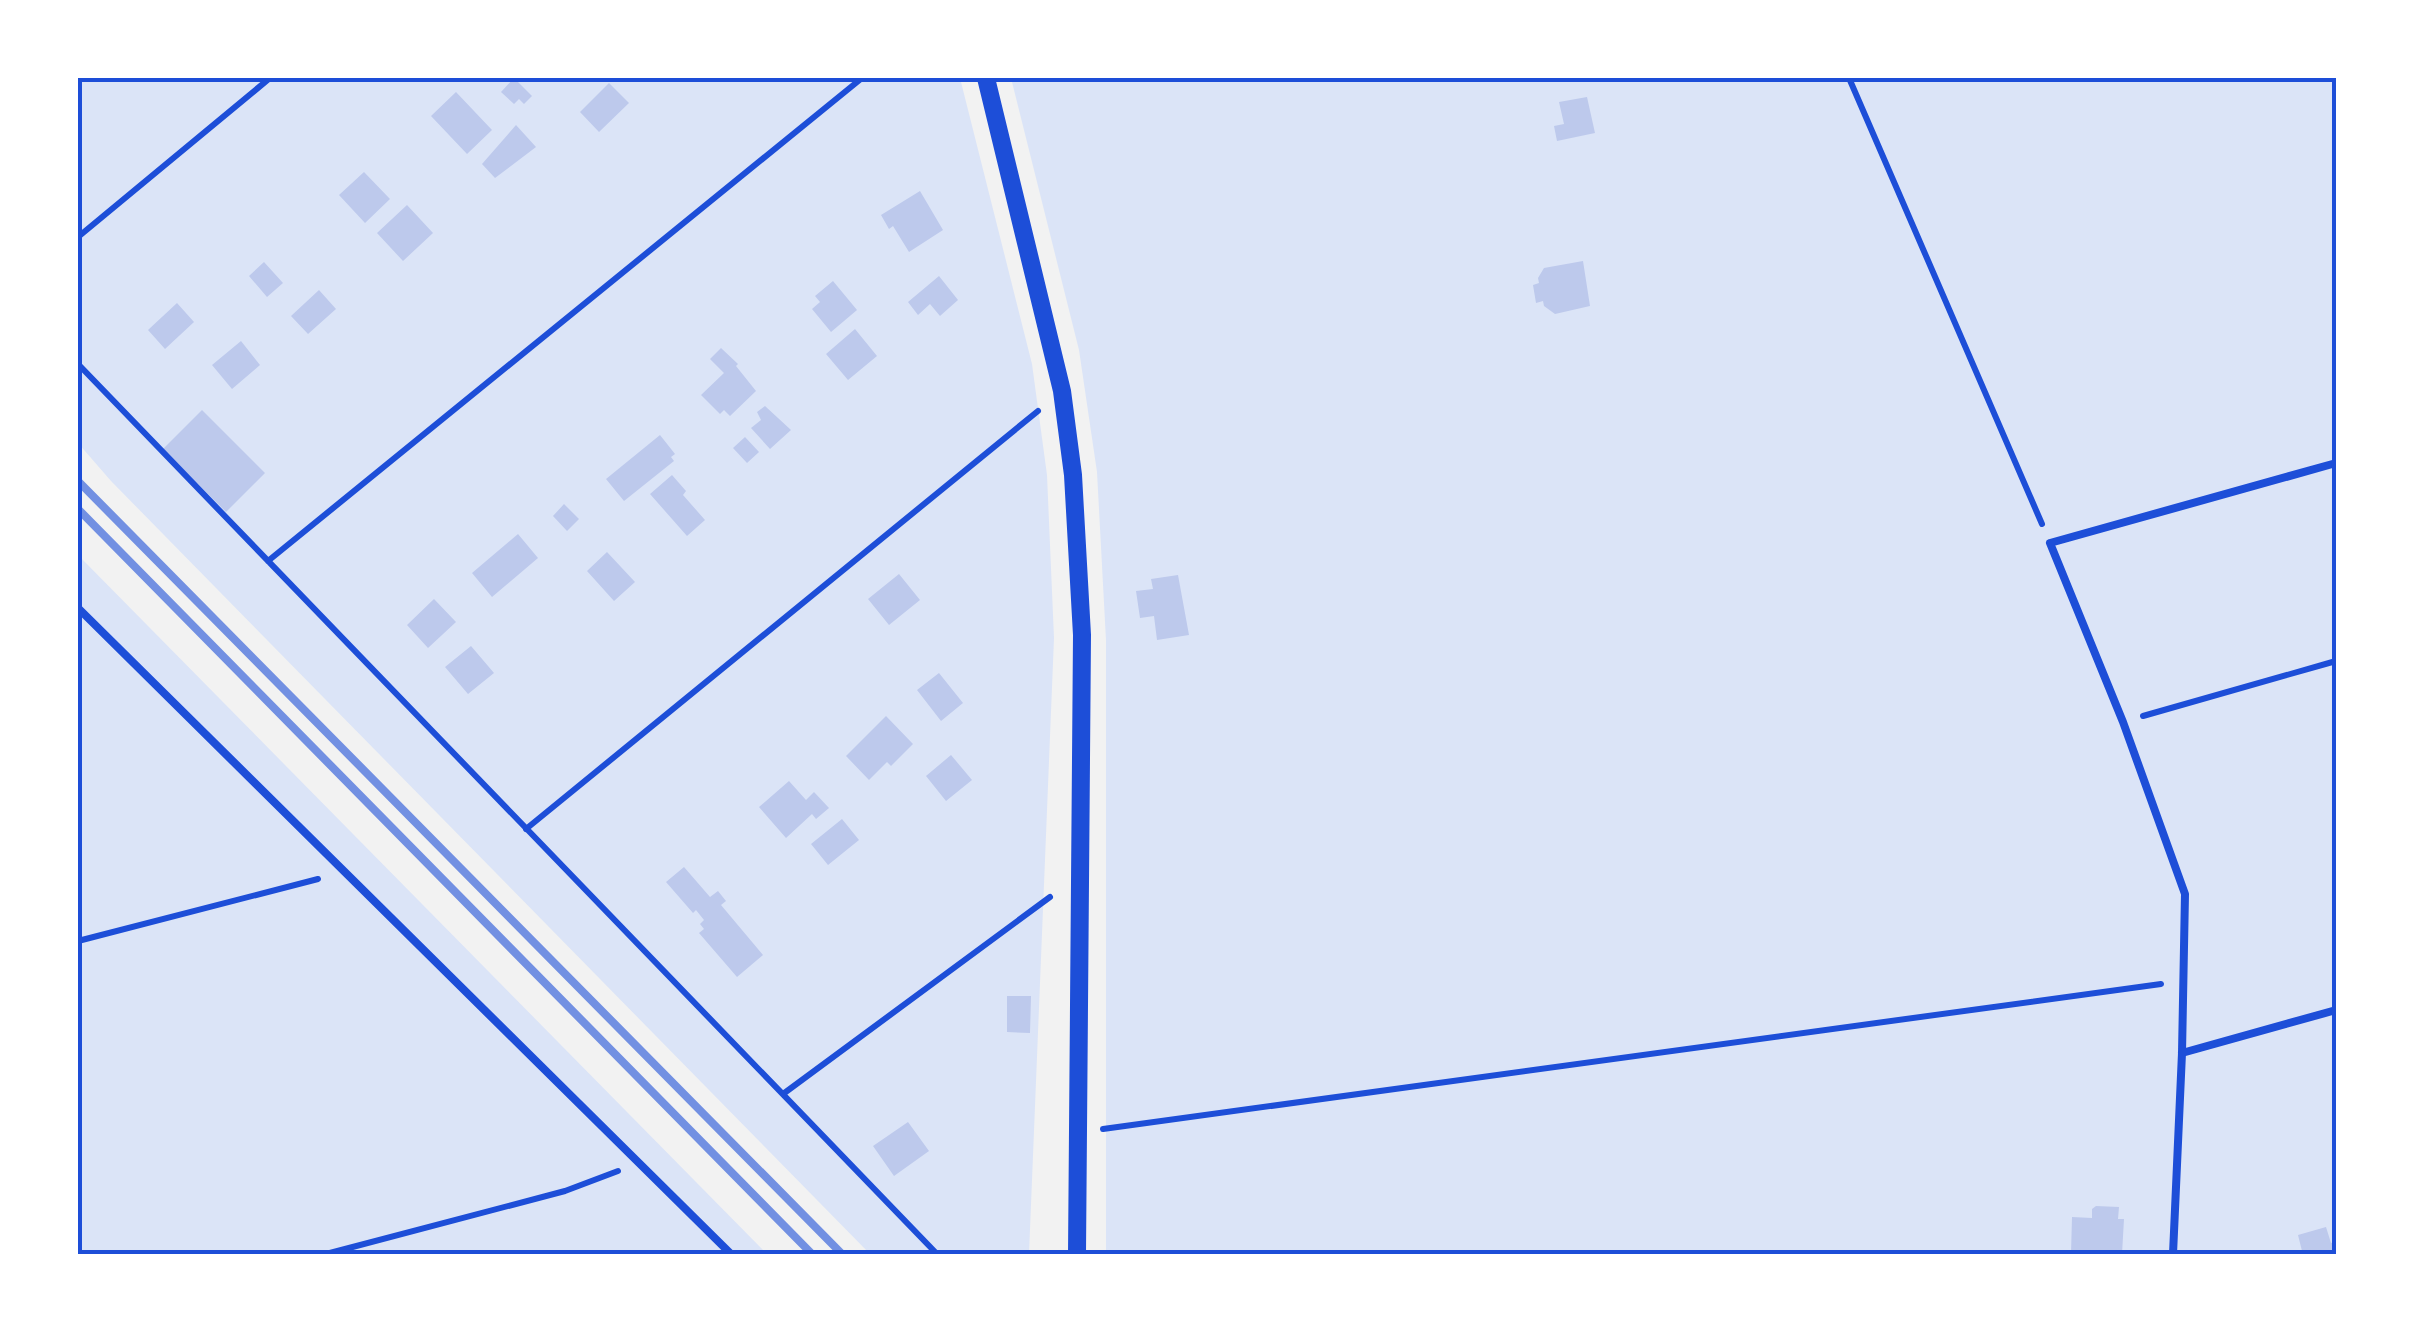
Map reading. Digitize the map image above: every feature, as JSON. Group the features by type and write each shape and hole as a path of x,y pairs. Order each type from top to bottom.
{"street":[{"path":"986,78 1062,391 1073,475 1082,635 1077,1254"}],"lane":[{"path":"2173,1254 2185,894 2123,722 2050,544 2336,463"},
{"path":"78,608 730,1254"},
{"path":"2182,1053 2336,1010"}],"path":[{"path":"78,236 270,78"},
{"path":"268,561 862,78"},
{"path":"1849,78 2050,544"},
{"path":"78,364 938,1254"},
{"path":"526,829 1062,391"},
{"path":"2123,722 2336,661"},
{"path":"783,1094 1082,871"},
{"path":"78,942 344,872"},
{"path":"1078,1132 2182,981"},
{"path":"326,1254 565,1191 639,1164"}],"shaded area":[{"path":"78,78 960,78 1032,364 1047,475 1054,638 1029,1254 870,1254 78,443"},
{"path":"1011,78 2336,78 2336,1254 1106,1254 1106,640 1097,472 1079,350"},
{"path":"78,555 767,1254 78,1254"}],"building":[{"path":"514,78 532,96 524,104 519,99 514,104 501,92"},
{"path":"609,83 629,103 599,132 580,112"},
{"path":"456,92 492,130 467,154 431,116"},
{"path":"1587,97 1595,133 1557,141 1554,126 1564,124 1559,102"},
{"path":"516,125 536,147 495,178 482,164"},
{"path":"364,172 390,199 365,223 339,195"},
{"path":"920,191 943,230 909,252 881,215"},
{"path":"407,205 433,233 403,261 377,233"},
{"path":"1583,261 1590,306 1555,314 1543,301 1536,303 1533,285 1539,283 1544,268"},
{"path":"264,262 283,283 267,297 249,276"},
{"path":"939,276 958,300 940,316 930,304 918,315 908,302"},
{"path":"833,281 857,310 831,332 812,309 820,302 815,296"},
{"path":"319,290 336,309 308,334 291,316"},
{"path":"177,303 194,322 165,349 148,330"},
{"path":"855,329 877,356 848,380 826,354"},
{"path":"241,341 260,365 232,389 212,365"},
{"path":"721,348 738,364 756,391 730,416 724,410 720,414 701,395 724,373 710,359"},
{"path":"765,406 791,430 770,449 751,428 761,420 757,412"},
{"path":"202,410 265,473 226,512 163,449"},
{"path":"660,435 675,454 671,457 674,461 624,501 606,479"},
{"path":"745,437 759,452 747,463 733,448"},
{"path":"672,475 705,520 687,536 650,494"},
{"path":"564,504 579,519 567,531 553,516"},
{"path":"518,534 538,558 492,597 472,573"},
{"path":"607,552 635,582 614,601 587,571"},
{"path":"899,574 920,600 889,625 868,599"},
{"path":"1178,575 1189,635 1157,640 1154,616 1140,618 1136,591 1153,589 1151,579"},
{"path":"434,599 456,622 428,648 407,625"},
{"path":"471,646 494,673 468,694 445,667"},
{"path":"939,673 963,703 941,721 917,690"},
{"path":"886,716 913,744 891,766 887,762 869,780 846,756"},
{"path":"951,755 972,780 946,801 926,776"},
{"path":"789,781 806,800 814,792 829,808 816,819 812,814 786,838 759,807"},
{"path":"842,819 859,840 828,865 811,844"},
{"path":"684,867 710,897 718,891 726,901 721,905 763,955 737,977 699,933 704,929 700,924 704,920 666,882"},
{"path":"1007,996 1031,996 1030,1033 1007,1032"},
{"path":"908,1122 929,1151 894,1176 873,1146"},
{"path":"2096,1206 2119,1207 2118,1219 2124,1219 2122,1254 2071,1254 2072,1217 2092,1218"},
{"path":"2326,1227 2331,1243 2336,1241 2336,1254 2293,1254 2302,1251 2298,1235"}],"railway":[{"path":"78,481 842,1254"},
{"path":"78,509 812,1254"}]}
